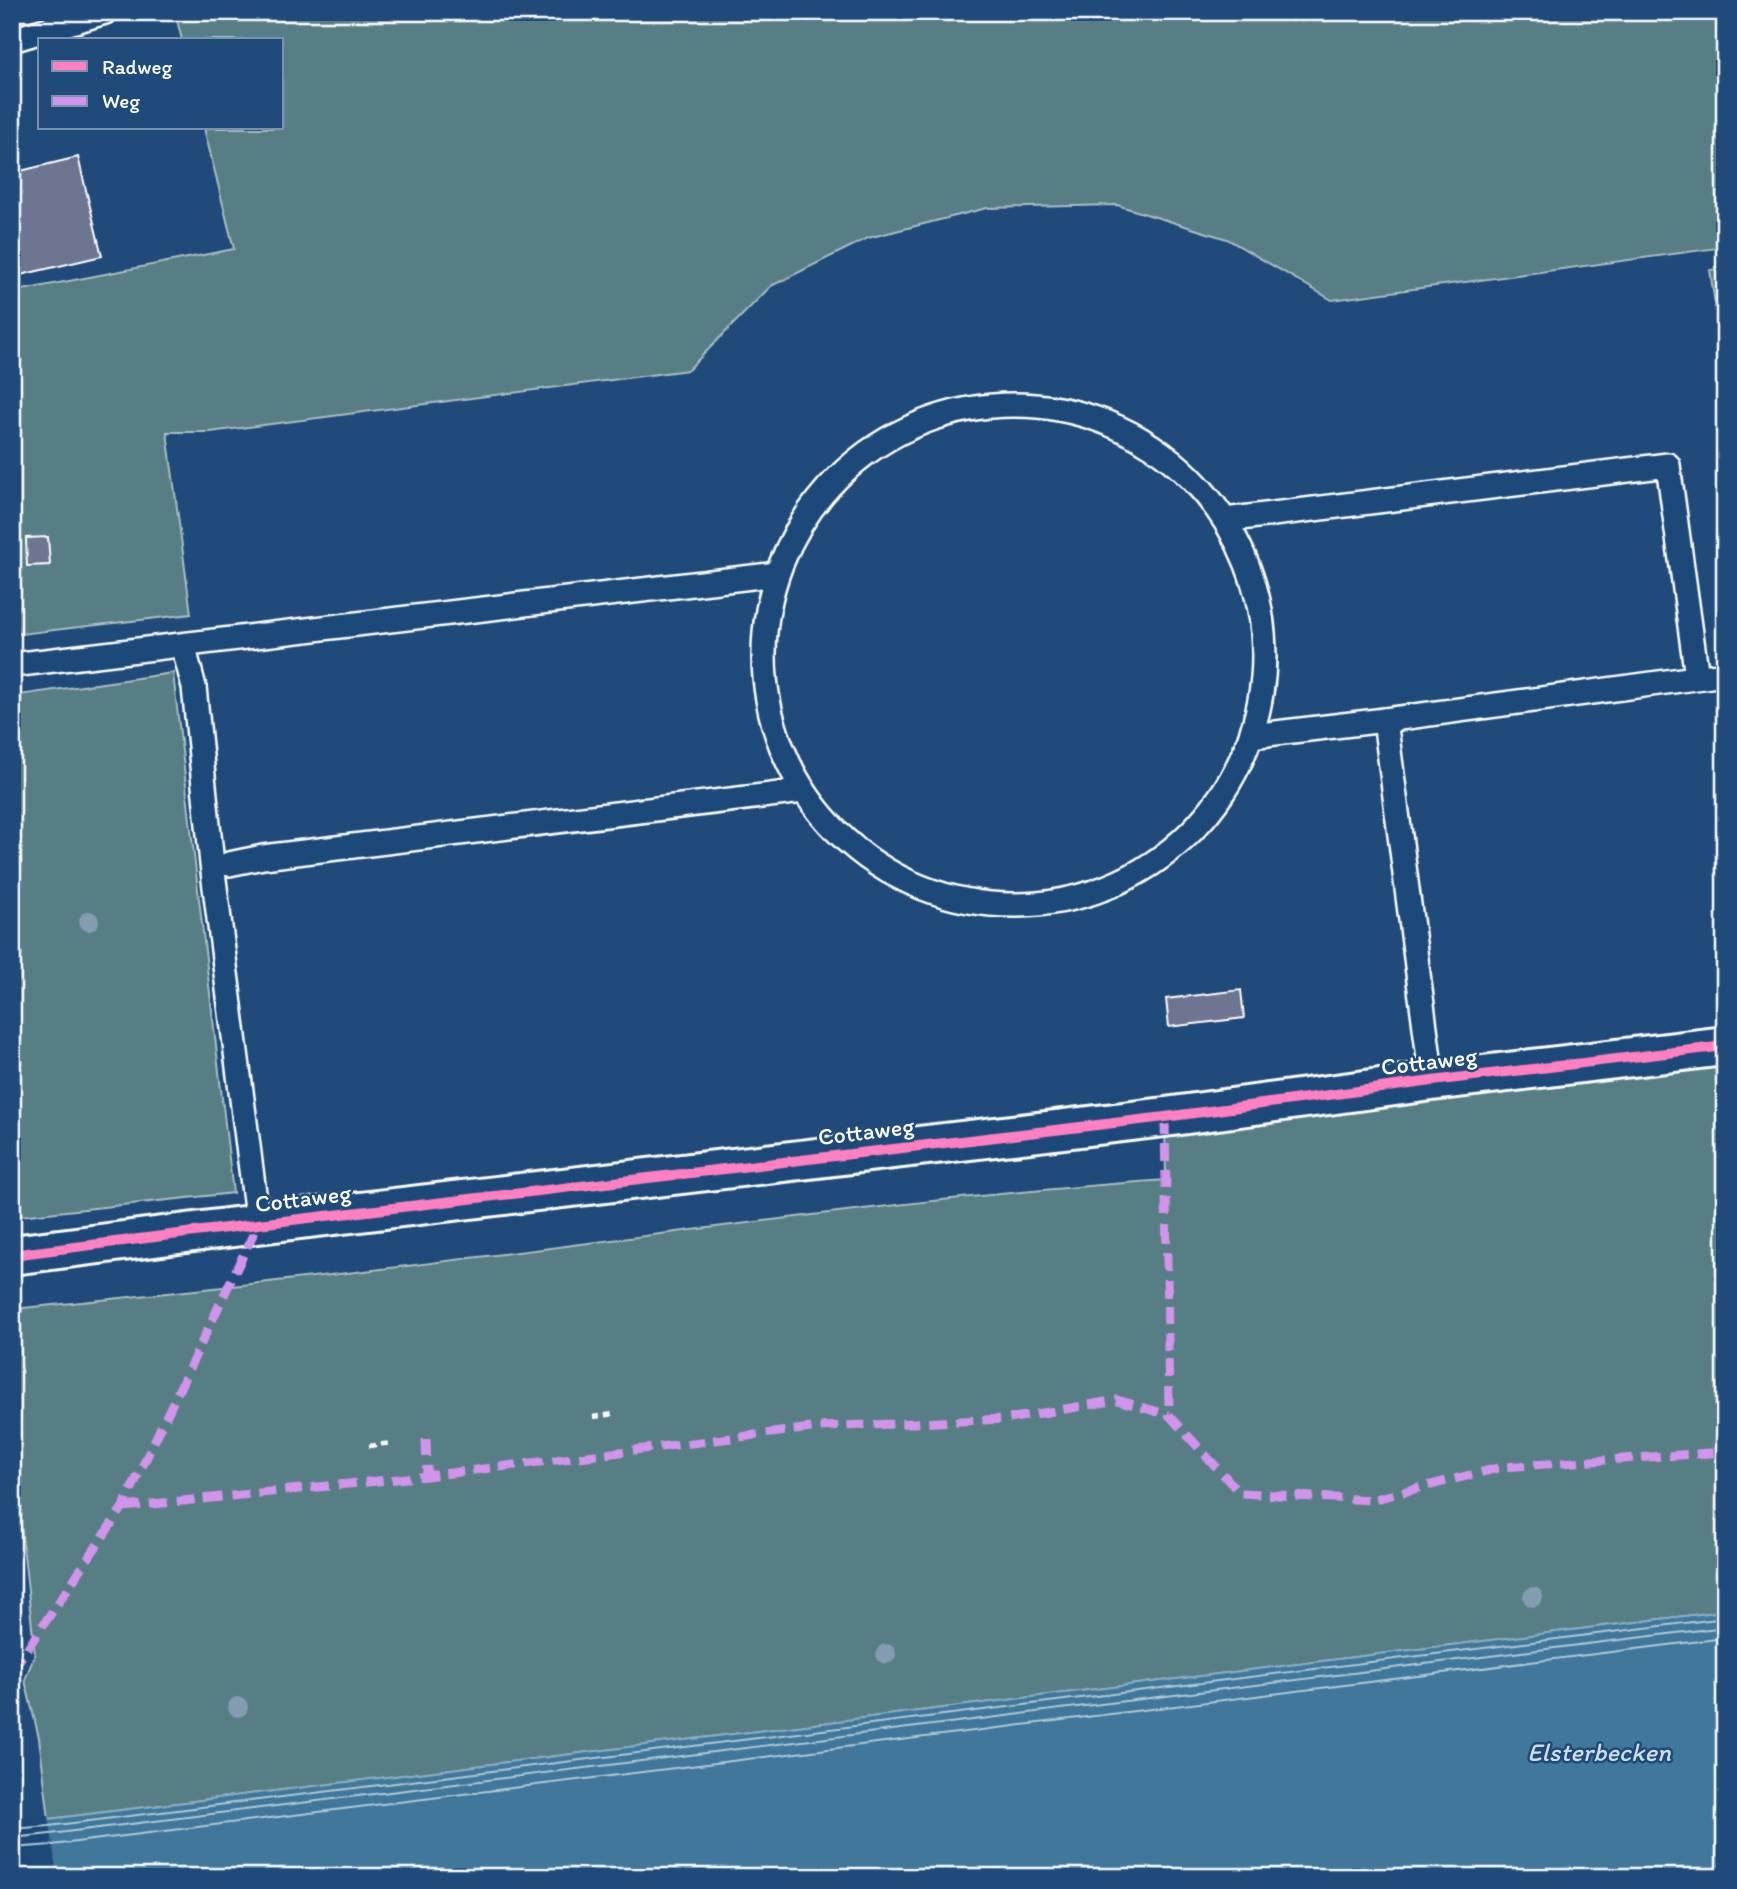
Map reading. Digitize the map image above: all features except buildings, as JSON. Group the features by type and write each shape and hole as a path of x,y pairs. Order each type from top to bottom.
{"street":[{"name":"Cottaweg","path":"12,1255 1166,1117 1432,1081 1725,1046"}],"lane":[{"path":"12,40 105,12"},
{"path":"982,406 1049,406 1079,412 1135,435 1182,469 1208,496 1240,547 1255,587 1262,622 1264,666 1251,736 1227,786 1189,834 1139,872 1110,887 1081,897 1019,906 986,904 920,888 886,871 862,855 836,832 803,791 787,763 771,719 765,688 763,650 767,614 777,574 792,538 815,502 836,478 888,437 957,410 982,406"},
{"path":"1225,520 1668,465 1697,677"},
{"path":"12,665 777,574"},
{"path":"183,645 194,687 212,864 258,1224"},
{"path":"1251,736 1725,674"},
{"path":"1385,720 1432,1081"},
{"path":"229,864 263,857 803,791"}],"path":[{"path":"593,1417 614,1414"},
{"path":"369,1446 391,1443"}],"green space":[{"path":"196,12 1725,12 1725,247 1332,300 1227,239 1117,205 987,208 868,238 771,286 688,370 210,432 167,432 191,614 12,635 12,292 234,249 204,130 284,130 284,38 182,38 177,20"},
{"path":"1725,268 1725,372 1710,270"},
{"path":"173,673 233,1193 20,1216 12,1210 12,696"},
{"path":"1725,1049 1725,1611 49,1819 39,1738 25,1680 35,1654 12,1445 12,1328 23,1308 380,1269 890,1206 1166,1180 1165,1117"}],"water":[{"name":"Elsterbecken","path":"1725,1611 1725,1877 12,1877 49,1819"}],"pier":[{"path":"49,1815 57,1877 12,1877 12,1819"}],"marked path":[{"path":"1165,1117 1169,1415 1240,1493 1371,1500 1502,1467 1725,1452"},
{"path":"12,1671 123,1507 258,1224"},
{"path":"123,1507 427,1476 820,1427 1008,1419 1117,1400 1169,1415"},
{"path":"426,1439 427,1476"}],"cycle path":[{"path":"12,1255 1165,1117 1432,1081 1725,1046"}]}
